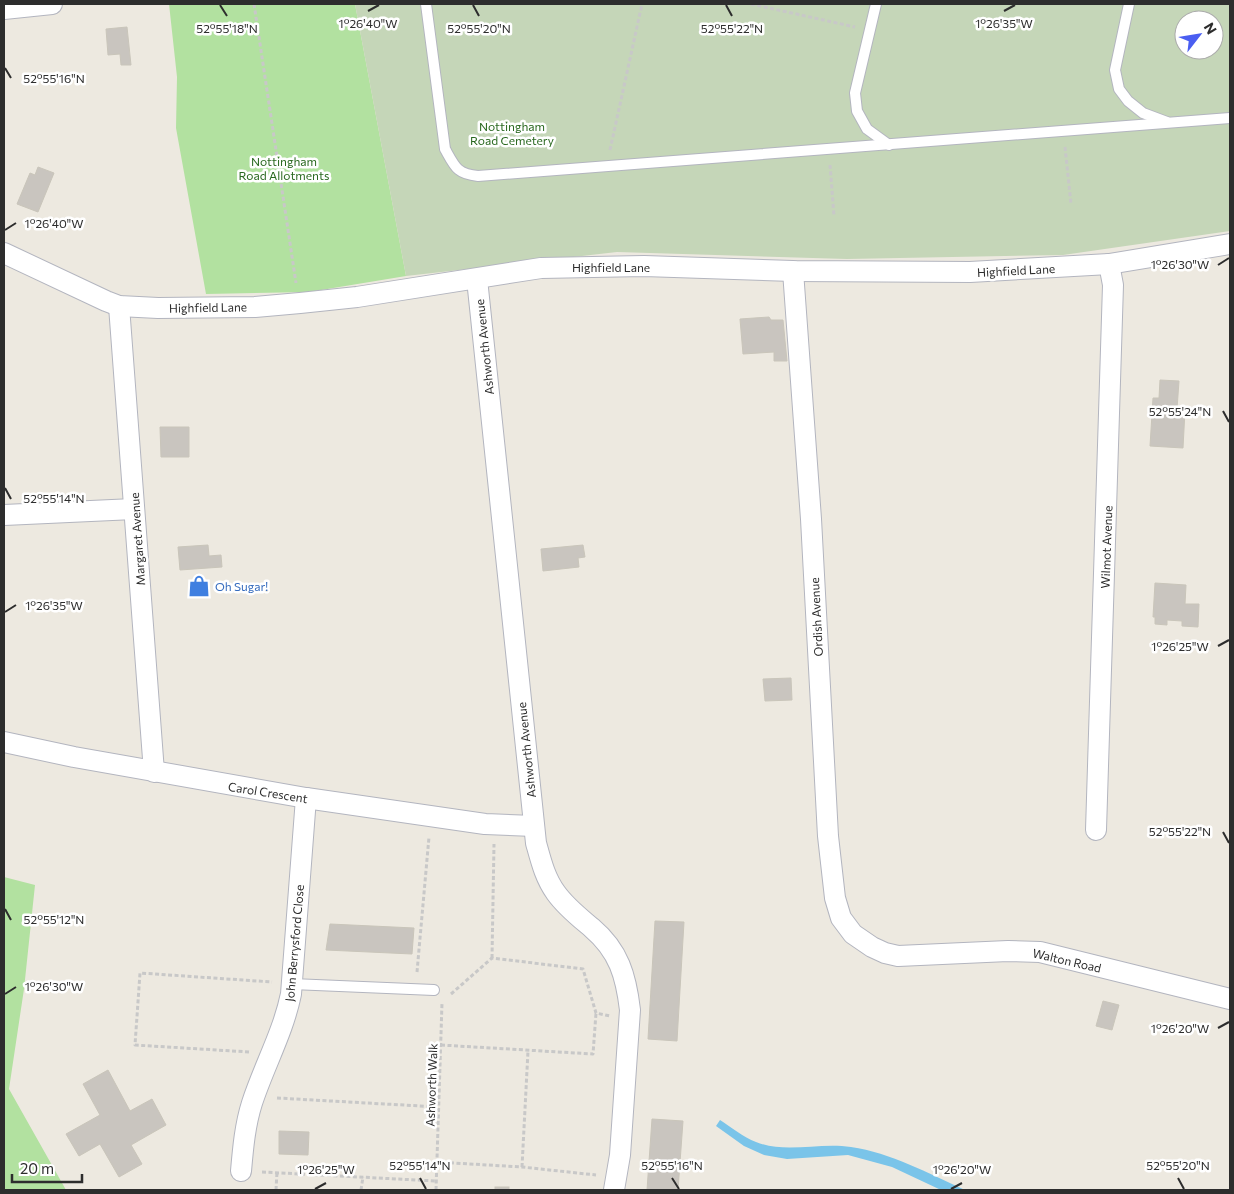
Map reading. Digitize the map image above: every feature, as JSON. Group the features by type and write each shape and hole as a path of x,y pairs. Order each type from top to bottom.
{"street":[{"path":"4,9 52,4"},
{"name":"Highfield Lane","path":"4,253 78,289 119,306 158,308 300,303 357,297 541,268 644,266 794,271 970,272 1109,264 1230,244"},
{"name":"Wilmot Avenue","path":"1096,830 1113,285 1109,264"},
{"name":"Ordish Avenue","path":"794,271 811,519 828,827 835,898 840,918 846,926 862,941 872,946"},
{"name":"Ashworth Avenue","path":"476,279 536,843 545,873 556,893 576,915 601,937 621,966 626,978 629,1020 615,1184"},
{"name":"Margaret Avenue","path":"119,306 154,772"},
{"path":"4,515 134,508"},
{"name":"Carol Crescent","path":"4,742 154,772 306,798 494,824 534,826"},
{"name":"John Berrysford Close","path":"241,1171 247,1120 254,1097 286,1017 292,984 306,798"},
{"name":"Walton Road","path":"872,946 885,953 898,956 1008,951 1040,952 1230,999"}],"lane":[{"path":"426,4 445,150 455,167 466,175 478,176 606,167 1173,124 1230,118"},
{"path":"876,4 855,94 857,111 867,129 889,145"},
{"path":"1129,4 1115,70 1119,89 1128,101 1143,112 1173,124"},
{"path":"292,984 434,990"}],"path":[{"path":"254,4 292,264 300,303"},
{"path":"606,167 642,4"},
{"path":"751,4 870,31"},
{"path":"1064,132 1071,204"},
{"path":"829,150 834,216"},
{"path":"415,990 431,816"},
{"path":"450,995 492,958 494,824"},
{"path":"441,1046 593,1054 596,1013 583,969 492,958"},
{"path":"272,1054 135,1045 140,973 292,984"},
{"name":"Ashworth Walk","path":"434,990 443,990 436,1190"},
{"path":"596,1013 629,1020"},
{"path":"522,1166 528,1050"},
{"path":"254,1097 439,1107"},
{"path":"437,1162 522,1166 615,1184"},
{"path":"241,1171 436,1181"},
{"path":"276,1190 278,1172"},
{"path":"361,1190 362,1177"}],"green space":[{"name":"Nottingham Road Allotments","path":"169,4 355,4 406,276 309,292 206,294 176,128 177,77"},
{"name":"Nottingham Road Cemetery","path":"355,4 1230,4 1230,231 1063,255 847,259 617,252 406,276"},
{"path":"4,877 35,885 24,989 9,1089 66,1190 4,1190"}],"water":[{"path":"720,1120 746,1137 767,1145 791,1148 839,1146 880,1154 909,1164 965,1190 941,1190 892,1167 848,1155 787,1159 764,1155 744,1146 716,1126"}],"building":[{"path":"127,27 131,65 121,65 120,54 108,55 106,29"},
{"path":"38,167 54,173 38,212 17,204 30,173 35,175"},
{"path":"769,317 771,320 783,320 787,361 774,361 774,352 743,354 740,319"},
{"path":"1160,380 1179,381 1177,409 1185,410 1183,448 1150,446 1153,398 1159,398"},
{"path":"160,427 189,427 189,457 161,457"},
{"path":"208,545 209,556 221,555 222,567 180,570 178,547"},
{"path":"583,545 585,557 578,558 579,567 543,571 541,549"},
{"path":"1155,583 1186,585 1185,604 1199,604 1198,627 1182,626 1182,621 1167,620 1167,625 1155,624 1155,617 1153,617"},
{"path":"791,678 792,700 765,701 763,679"},
{"path":"655,921 684,922 677,1041 648,1039"},
{"path":"330,924 414,928 412,954 326,950"},
{"path":"1103,1001 1119,1005 1112,1030 1096,1026"},
{"path":"108,1070 130,1111 152,1099 166,1125 131,1145 142,1164 119,1177 100,1144 79,1156 66,1134 100,1115 83,1084"},
{"path":"652,1119 683,1121 678,1190 647,1190"},
{"path":"279,1131 309,1132 308,1155 279,1154"},
{"path":"495,1187 509,1187 509,1190 495,1190"}],"place":[{"name":"Oh Sugar!","path":"199,586"}]}
